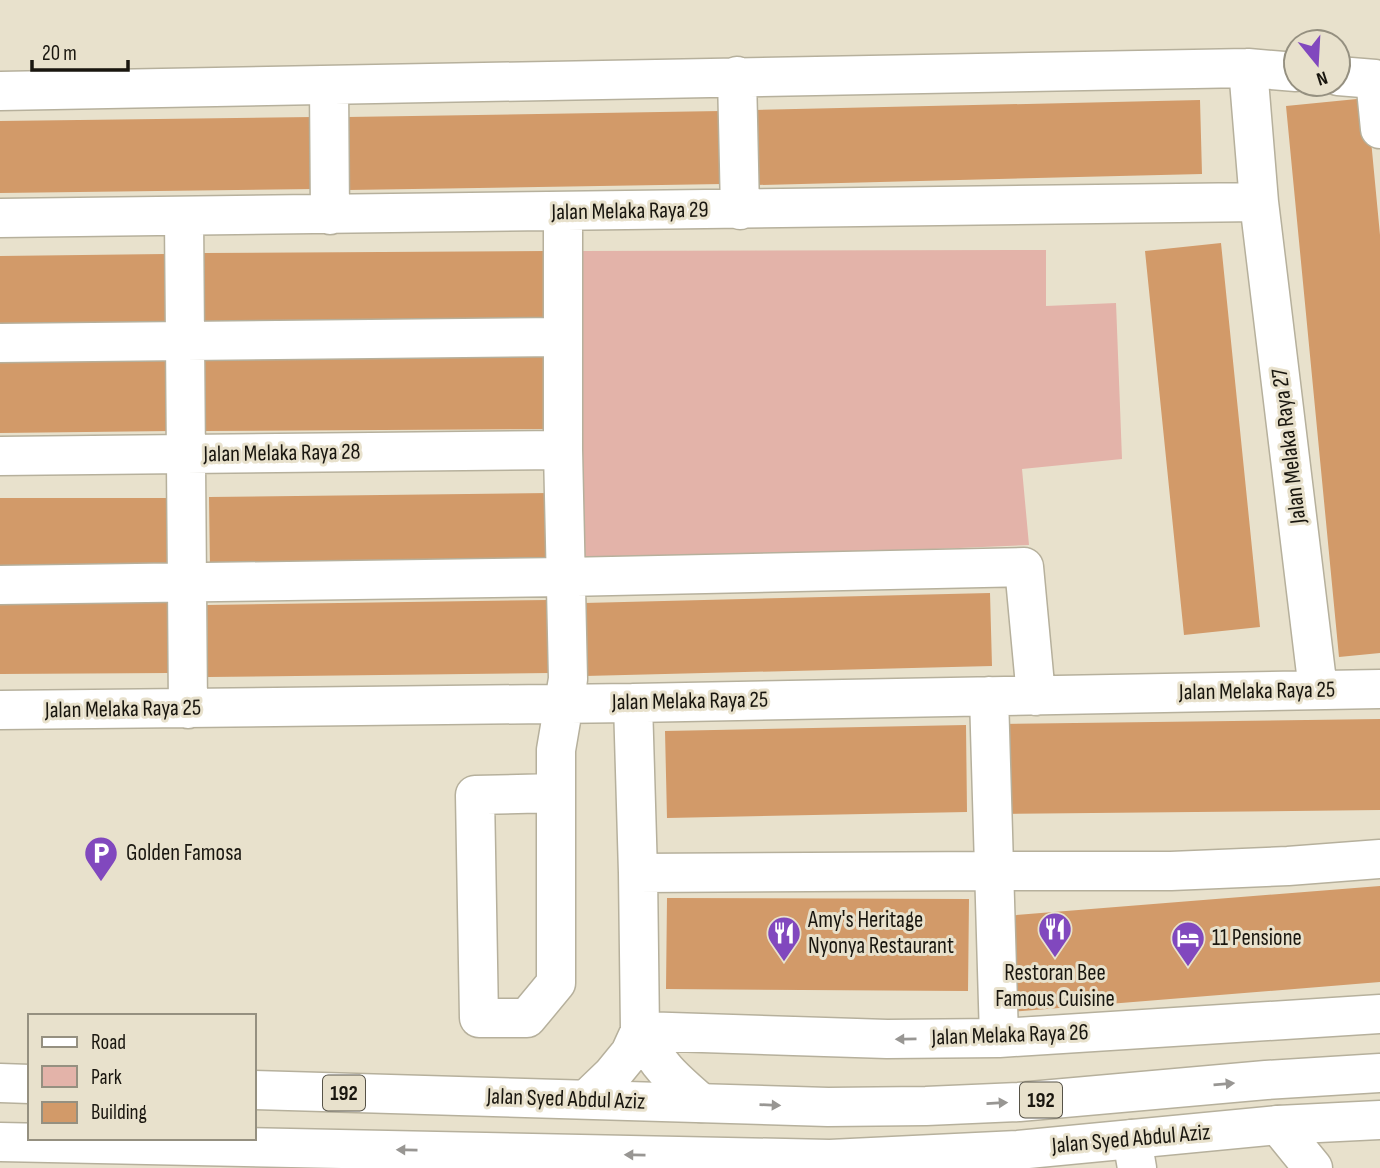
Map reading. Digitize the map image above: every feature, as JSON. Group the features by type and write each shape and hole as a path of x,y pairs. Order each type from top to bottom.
{"street":[{"path":"0,91 737,76 1248,68 1282,71"},
{"name":"Jalan Melaka Raya 27","path":"1248,68 1259,202 1318,690"},
{"path":"737,76 740,210"},
{"path":"1352,77 1375,79 1380,130"},
{"path":"329,85 330,215"},
{"name":"Jalan Melaka Raya 29","path":"0,218 1259,202"},
{"path":"556,793 475,795 479,1018 527,1018 556,982 556,793 556,750 568,679 563,450 563,211"},
{"path":"184,216 188,709"},
{"path":"0,343 563,337"},
{"name":"Jalan Melaka Raya 28","path":"0,456 563,450"},
{"path":"0,585 1024,567 1036,696"},
{"name":"Jalan Melaka Raya 25","path":"0,710 632,703 1380,689"},
{"path":"989,696 999,1038"},
{"path":"587,1099 630,1053 640,1031 632,703"},
{"path":"638,873 1171,872 1380,859"},
{"name":"Jalan Melaka Raya 26","path":"640,1031 873,1038 999,1038 1380,1014"},
{"path":"640,1031 651,1053 671,1077 701,1103"},
{"name":"Jalan Syed Abdul Aziz","path":"256,1090 828,1107 926,1106 1019,1102 1266,1080 1380,1073"},
{"path":"0,1083 28,1084"},
{"name":"Jalan Syed Abdul Aziz","path":"0,1142 925,1161 965,1160 1018,1150 1134,1154 1278,1125 1380,1120"},
{"path":"1278,1125 1313,1168"}],"green space":[{"path":"1046,250 1046,306 1116,303 1122,459 1022,469 1029,545 578,564 582,251"}],"building":[{"path":"1367,98 1380,235 1380,653 1339,657 1286,106"},
{"path":"1200,100 1202,174 757,185 755,110"},
{"path":"721,111 722,184 348,190 347,117"},
{"path":"313,117 314,189 0,193 0,121"},
{"path":"1221,243 1260,627 1184,635 1145,251"},
{"path":"546,251 546,324 204,326 204,253"},
{"path":"165,254 166,327 0,329 0,256"},
{"path":"547,356 547,429 204,431 204,358"},
{"path":"170,358 171,431 0,433 0,360"},
{"path":"550,493 551,565 210,569 209,497"},
{"path":"0,498 173,498 173,568 0,569"},
{"path":"990,593 992,666 585,676 584,603"},
{"path":"548,600 549,673 208,677 207,605"},
{"path":"170,602 169,673 0,674 0,603"},
{"path":"1380,719 1380,810 1000,814 999,724"},
{"path":"966,725 967,812 667,818 665,731"},
{"path":"1380,886 1380,982 1011,1012 1004,916"},
{"path":"667,898 969,899 968,991 666,989"}],"place":[{"name":"Golden Famosa","path":"101,883"},
{"name":"Restoran Bee Famous Cuisine","path":"1055,959"},
{"name":"Amy's Heritage Nyonya Restaurant","path":"784,963"},
{"name":"11 Pensione","path":"1188,968"}]}
